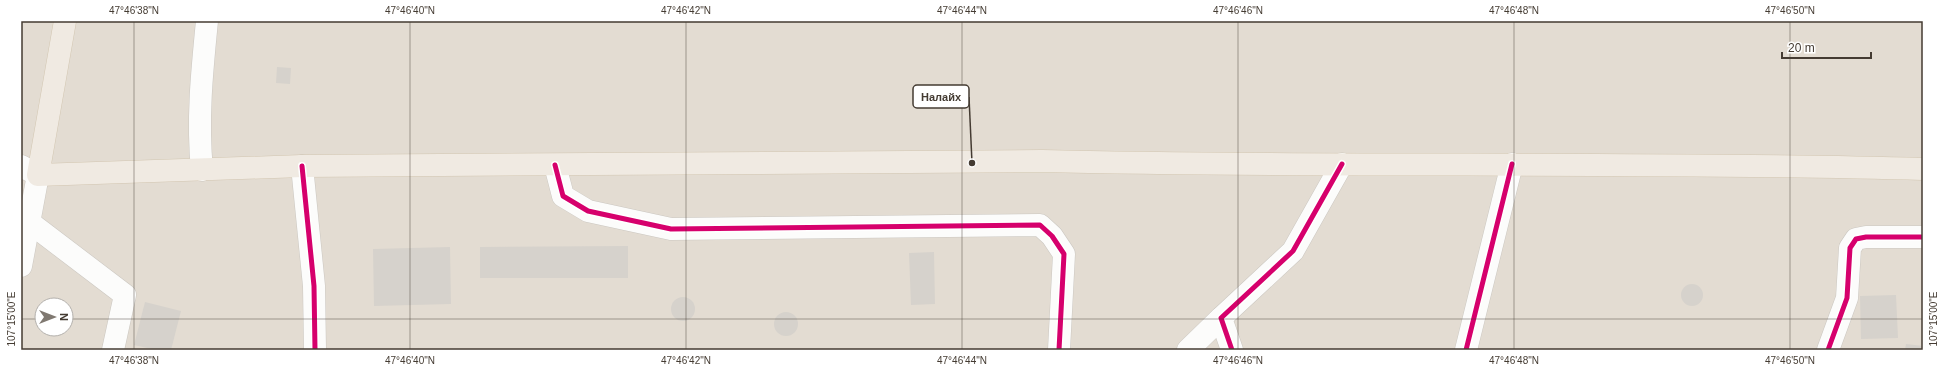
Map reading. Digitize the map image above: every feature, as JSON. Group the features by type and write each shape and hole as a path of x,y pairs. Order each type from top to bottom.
{"main road":[{"path":"65,21 30,171 202,170 302,166 1042,160 1156,164 1765,165 1923,169"}],"street":[{"path":"202,170 199,137 201,74 205,22"},
{"path":"555,164 563,196 588,211 671,229 1040,226 1052,236 1064,254 1059,350"},
{"path":"1188,350 1293,251 1342,164"},
{"path":"1466,350 1512,164"},
{"path":"302,166 314,286 315,350"},
{"path":"21,266 29,222 30,171"},
{"path":"29,222 125,295 113,350"},
{"path":"1828,350 1847,298 1850,248 1856,239 1866,237 1923,237"},
{"path":"1221,318 1232,350"}],"shaded area":[{"path":"21,21 1923,21 1923,350 21,350"}],"building":[{"path":"277,67 291,68 290,84 276,83"},
{"path":"628,246 628,278 480,278 480,247"},
{"path":"450,247 451,304 374,306 373,249"},
{"path":"934,252 935,304 911,305 909,253"},
{"path":"1692,284 1700,287 1703,295 1700,303 1692,306 1684,303 1681,295 1684,287"},
{"path":"1896,295 1898,338 1861,339 1860,296"},
{"path":"678,297 688,297 695,304 695,314 688,321 678,321 671,314 671,304"},
{"path":"145,302 181,311 171,350 156,350 134,345"},
{"path":"786,312 791,313 797,319 797,329 791,335 786,336 781,335 775,329 774,324 775,319 781,313"},
{"path":"1906,344 1923,346 1923,350 1905,350"}],"cycle path":[{"path":"1232,350 1221,318 1293,251 1342,164"},
{"path":"1466,350 1512,164"},
{"path":"555,165 563,196 588,211 671,229 1040,225 1052,236 1064,254 1059,350"},
{"path":"302,166 314,286 315,350"},
{"path":"1828,350 1847,298 1850,248 1856,239 1866,237 1923,237"}],"place":[{"name":"Налайх","path":"972,163"}]}
